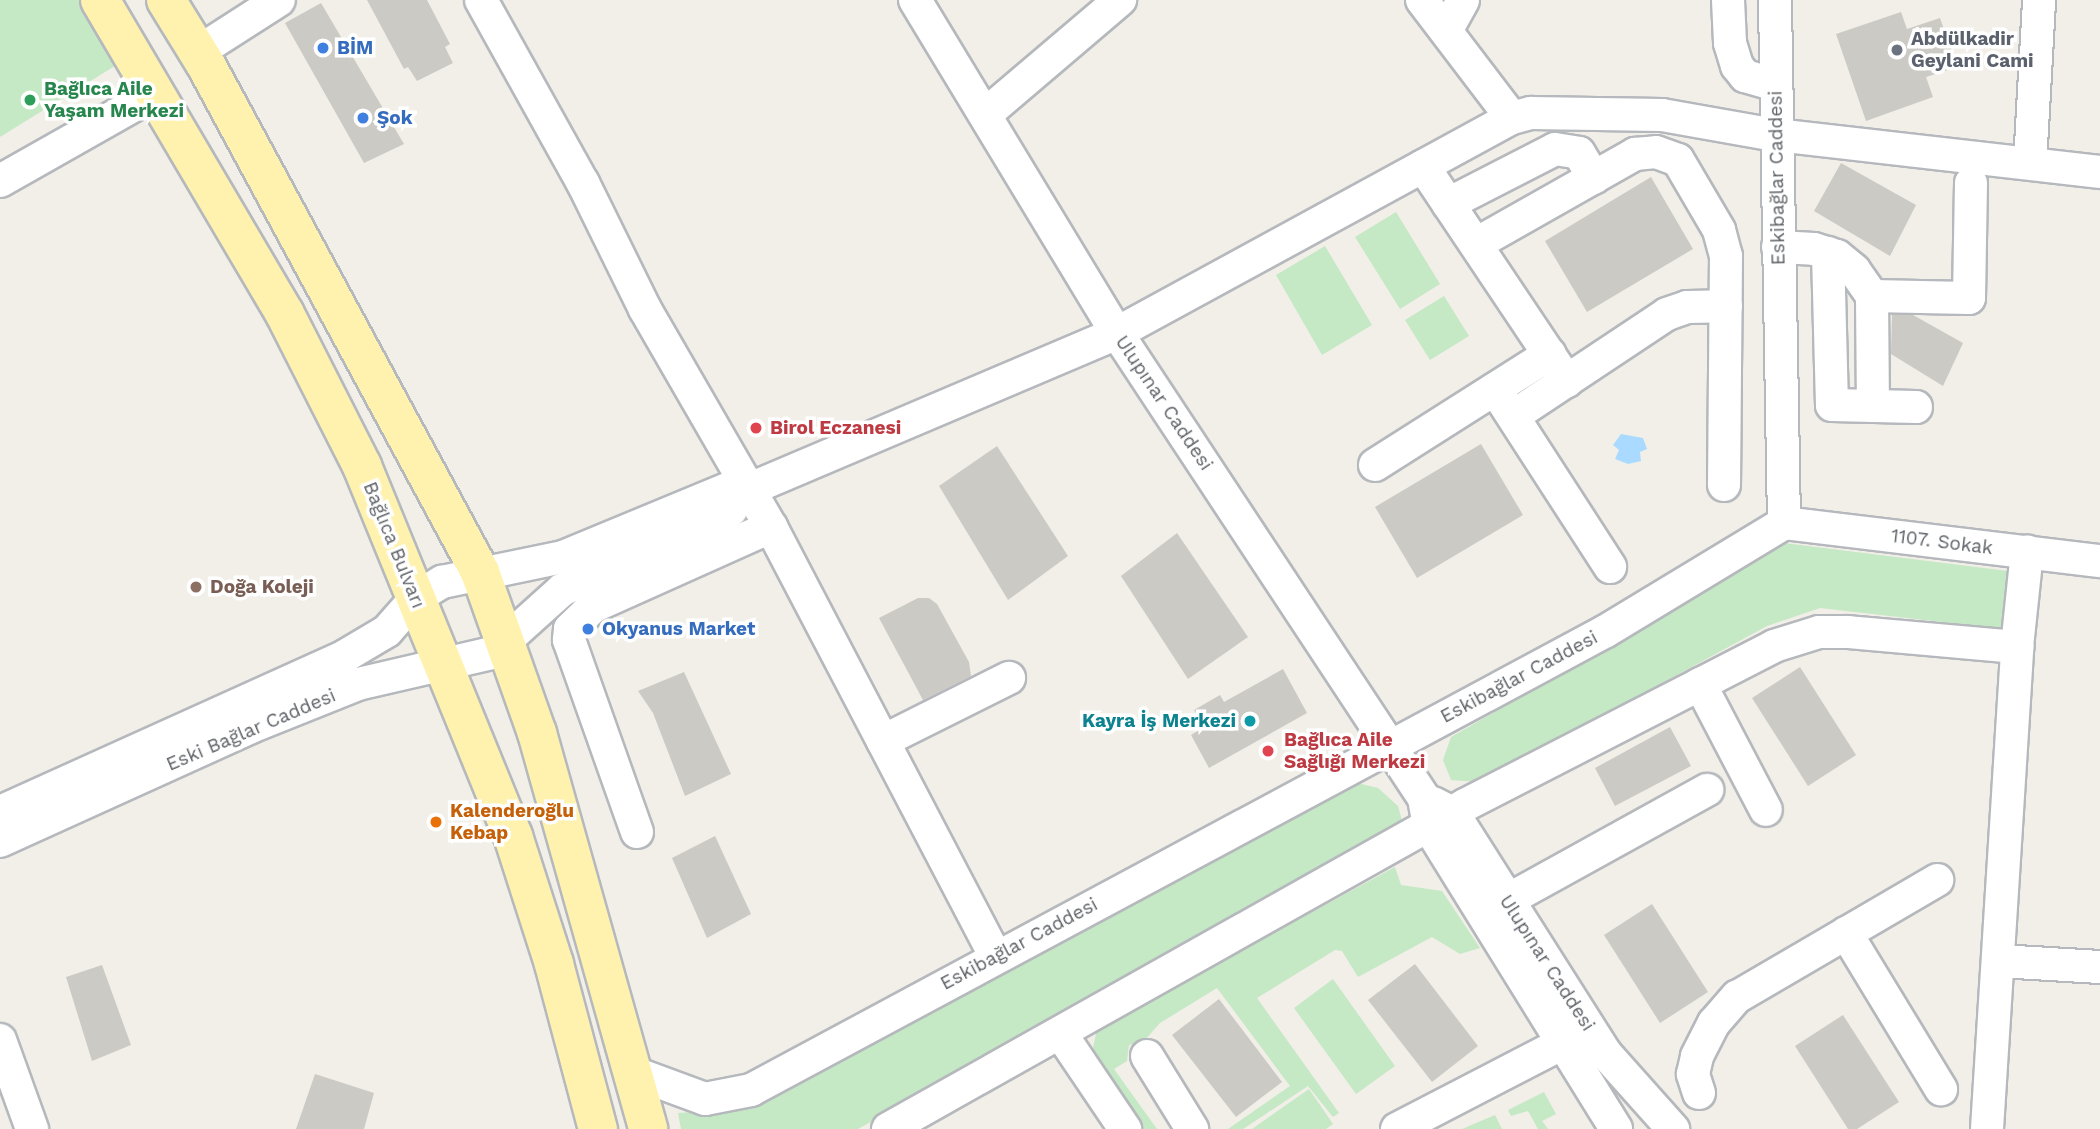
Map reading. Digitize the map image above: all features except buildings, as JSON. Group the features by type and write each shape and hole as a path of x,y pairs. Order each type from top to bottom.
{"main road":[{"name":"Bağlıca Bulvarı","path":"100,0 157,92 285,314 338,416 513,836 554,964 598,1129"},
{"path":"166,0 198,52 480,572 508,642 649,1129"}],"street":[{"path":"198,52 279,0"},
{"path":"481,0 583,183 645,309 771,527 995,956"},
{"name":"Ulupınar Caddesi","path":"915,0 988,113 1117,333 1435,813 1563,1043 1616,1129"},
{"path":"988,113 1120,0"},
{"path":"1422,0 1512,118"},
{"path":"1446,31 1462,0"},
{"path":"1728,0 1730,43 1737,66 1745,76 1776,85"},
{"name":"Eskibağlar Caddesi","path":"632,1072 705,1100 751,1090 995,956 1606,631 1784,523 1775,0"},
{"path":"2030,163 2039,0"},
{"path":"0,181 157,92"},
{"path":"0,812 345,656 387,631 416,598 442,582 562,557 732,487 750,489 1117,333 1512,118 1531,113 1662,115 1776,135 2100,172"},
{"path":"1448,204 1555,149 1579,153 1594,178"},
{"path":"1476,244 1646,152 1678,160 1719,230 1726,256 1724,485"},
{"path":"1423,166 1567,381"},
{"path":"1872,296 1969,298 1971,183"},
{"path":"1779,247 1828,253 1854,270 1872,296 1873,406"},
{"path":"1828,253 1832,405 1916,407"},
{"path":"1515,415 1667,314 1687,307 1726,306"},
{"path":"1375,465 1550,354"},
{"path":"1495,389 1515,415 1610,567"},
{"name":"Eski Bağlar Caddesi","path":"0,841 346,689 391,674 444,666 492,653 508,642 562,590 739,507 750,489"},
{"name":"1107. Sokak","path":"1784,523 2100,561"},
{"path":"637,832 569,639 570,629 594,606 771,527"},
{"path":"1987,1129 2017,647 2027,552"},
{"path":"888,1129 1060,1034 1435,813 1774,646 1819,632 2017,647"},
{"path":"883,741 1009,678"},
{"path":"1700,684 1766,810"},
{"path":"1506,901 1707,790"},
{"name":"Ulupınar Caddesi","path":"1435,813 1506,901 1606,1054 1673,1129"},
{"path":"1685,1129 1702,1085 1693,1065 1704,1039 1724,1009 1937,880"},
{"path":"1846,933 1941,1089"},
{"path":"1999,961 2100,967"},
{"path":"1060,1034 1125,1129"},
{"path":"0,1040 32,1129"},
{"path":"1397,1129 1563,1043"},
{"path":"1147,1056 1192,1129"}],"green space":[{"name":"Bağlıca Aile Yaşam Merkezi","path":"0,0 79,0 118,64 0,137"},
{"path":"1396,212 1440,284 1400,309 1355,237"},
{"path":"1325,246 1372,325 1322,355 1276,275"},
{"path":"1444,296 1469,336 1430,360 1405,320"},
{"path":"1776,542 2008,571 2003,629 1820,608 1767,626 1480,782 1451,780 1443,760 1451,737 1722,582"},
{"path":"1353,782 1378,788 1398,806 1402,821 1390,833 858,1129 681,1129 678,1113 741,1109"},
{"path":"1395,867 1401,885 1442,891 1480,948 1460,954 1432,937 1358,977 1342,951 1335,950 1257,998 1339,1113 1333,1117 1308,1086 1243,1129 1228,1129 1290,1086 1217,988 1160,1023 1144,1041 1129,1045 1127,1061 1114,1069 1157,1129 1144,1129 1091,1057 1097,1029"},
{"path":"1333,979 1395,1066 1356,1094 1294,1008"},
{"path":"1309,1089 1333,1124 1326,1129 1252,1129"},
{"path":"1544,1092 1556,1114 1542,1121 1548,1129 1538,1129 1528,1111 1511,1116 1508,1110"},
{"path":"1495,1115 1502,1129 1462,1129"}],"water":[{"path":"1621,434 1643,438 1647,449 1640,452 1641,461 1628,464 1615,459 1619,450 1613,445"}],"place":[{"name":"BİM","path":"323,48"},
{"name":"Abdülkadir Geylani Cami","path":"1897,50"},
{"name":"Bağlıca Aile Yaşam Merkezi","path":"30,100"},
{"name":"Şok","path":"363,118"},
{"name":"Birol Eczanesi","path":"756,428"},
{"name":"Doğa Koleji","path":"196,587"},
{"name":"Okyanus Market","path":"588,629"},
{"name":"Kayra İş Merkezi","path":"1250,721"},
{"name":"Bağlıca Aile Sağlığı Merkezi","path":"1268,751"},
{"name":"Kalenderoğlu Kebap","path":"436,822"}]}
